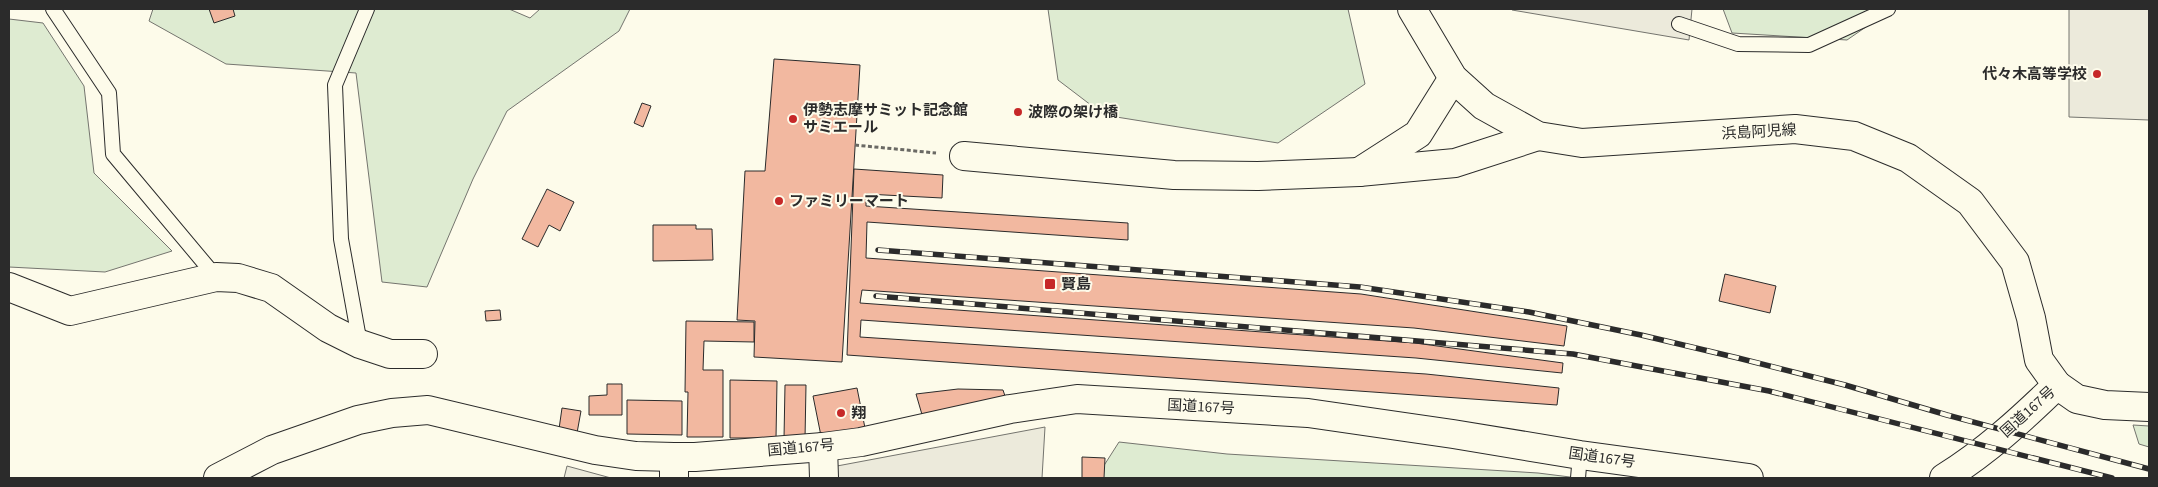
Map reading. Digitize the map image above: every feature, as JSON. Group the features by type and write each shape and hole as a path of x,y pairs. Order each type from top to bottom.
{"main road":[{"name":"浜島阿児線","path":"1412,9 1453,78 1484,106 1538,136 1582,143 1795,129 1854,136 1908,158 1970,202 2015,262 2032,318 2039,360 2057,384"},
{"path":"1359,172 1418,134 1453,78"},
{"path":"964,156 1174,175 1258,176 1359,172 1456,162 1538,136"},
{"path":"9,287 70,311 216,277 238,278 271,288 328,328 360,344 390,354 423,354"},
{"name":"国道167号","path":"1944,478 1970,462 2007,431 2057,384 2077,399 2105,405 2149,407"},
{"name":"国道167号","path":"218,478 272,450 358,420 392,413 428,410 595,450 636,456 674,468 861,442 1010,409 1076,399 1308,413 1453,434 1579,467 1750,478"},
{"path":"823,447 824,478"}],"lane":[{"path":"53,9 109,94 113,154 216,277"},
{"path":"360,344 341,239 335,85 366,9"},
{"path":"1679,24 1738,44 1809,45 1888,9"}],"path":[{"path":"855,145 964,156"}],"green space":[{"path":"153,9 509,9 530,18 540,9 630,9 619,31 507,111 473,179 427,287 382,282 356,73 226,64 149,21"},
{"path":"1048,9 1348,9 1365,84 1278,143 1104,115 1058,80"},
{"path":"1723,9 1892,9 1847,40 1732,33"},
{"path":"9,19 43,23 84,86 94,173 172,251 105,272 9,267"},
{"path":"2133,425 2149,426 2149,447 2139,444"},
{"path":"1119,442 1227,454 1538,473 1578,478 1096,478"}],"shaded area":[{"path":"1511,9 1692,9 1689,40"},
{"name":"代々木高等学校","path":"2069,9 2149,9 2149,120 2069,117"},
{"path":"1045,427 1042,478 837,478 837,466"},
{"path":"567,466 611,478 564,478"}],"building":[{"path":"209,9 233,9 235,16 214,23"},
{"path":"774,59 860,65 842,362 754,357 755,321 737,320 745,171 765,171"},
{"path":"642,103 651,106 643,127 634,123"},
{"path":"854,169 943,175 942,198 866,194 866,206 1128,223 1128,240 867,222 866,258 1361,294 1567,326 1564,346 1414,328 862,290 860,303 1415,343 1563,363 1562,373 1416,358 861,320 860,337 1426,374 1559,388 1557,405 847,355"},
{"path":"547,189 574,202 560,231 549,225 538,247 522,239"},
{"path":"653,225 696,225 696,229 712,229 713,260 653,261"},
{"path":"1725,274 1776,286 1770,313 1719,301"},
{"path":"500,310 501,320 486,321 485,311"},
{"path":"686,321 754,322 754,342 704,341 703,370 723,370 723,437 687,437 688,392 685,392"},
{"path":"730,380 777,381 776,438 730,438"},
{"path":"607,384 622,384 622,415 589,415 589,396 607,395"},
{"path":"785,385 806,385 805,439 784,438"},
{"path":"857,388 865,428 821,436 813,396"},
{"path":"958,389 1003,390 1006,399 923,418 916,394"},
{"path":"627,400 682,401 682,435 627,434"},
{"path":"562,408 581,411 577,433 559,429"},
{"path":"1082,457 1105,458 1104,478 1082,478"}],"railway":[{"path":"878,250 1360,287 1529,312 1641,335 1845,385 1947,415 2149,469"},
{"path":"876,296 1573,354 1769,391 2112,478"}],"place":[{"name":"代々木高等学校","path":"2097,74"},
{"name":"波際の架け橋","path":"1018,112"},
{"name":"伊勢志摩サミット記念館 サミエール","path":"793,119"},
{"name":"ファミリーマート","path":"779,201"},
{"name":"賢島","path":"1050,284"},
{"name":"翔","path":"841,413"}]}
